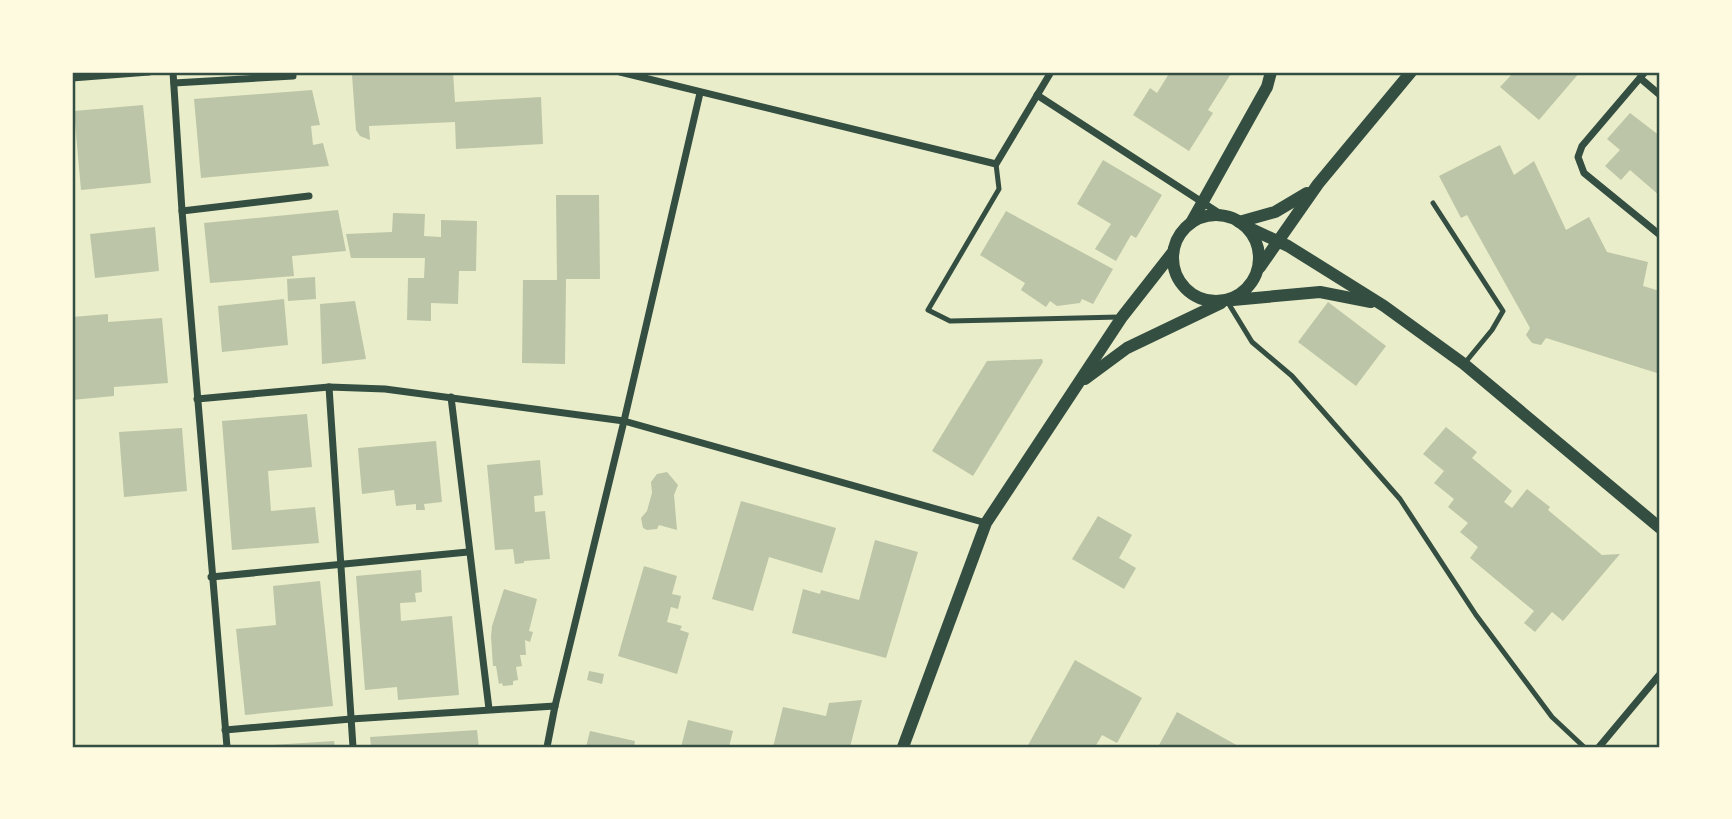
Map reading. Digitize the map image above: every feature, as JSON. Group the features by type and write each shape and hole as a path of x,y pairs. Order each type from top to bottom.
{"street":[{"path":"72,78 149,72"},
{"path":"173,72 211,577 227,747"},
{"path":"620,72 996,164 1051,72"},
{"path":"903,747 986,523 1122,317 1173,252 1182,231 1191,223 1267,87 1271,72"},
{"path":"1079,384 1127,348 1248,289 1318,184 1411,72"},
{"path":"1660,95 1643,75 1582,146 1578,157 1584,173 1660,235"},
{"path":"174,83 293,76"},
{"path":"547,747 700,93"},
{"path":"1037,95 1222,215 1279,240 1384,306 1464,364 1659,524"},
{"path":"1243,224 1296,201 1318,184"},
{"path":"182,211 309,197"},
{"path":"1191,223 1211,215 1222,215"},
{"path":"1243,224 1259,247 1258,271"},
{"path":"1173,252 1176,276 1182,285 1201,299 1227,301 1320,292 1384,306"},
{"path":"197,399 329,387 385,389 624,421 986,523"},
{"path":"329,387 353,747"},
{"path":"451,397 489,709"},
{"path":"211,577 468,552"},
{"path":"1599,747 1660,674"},
{"path":"225,730 555,706"}],"lane":[{"path":"996,164 999,189 928,310 950,321 1122,317"},
{"path":"1433,203 1503,311 1492,330 1464,364"},
{"path":"1227,301 1252,342 1300,384 1400,499 1476,615 1552,717 1584,747"}],"building":[{"path":"453,72 455,102 541,97 543,144 456,149 455,122 369,126 370,140 360,136 356,130 352,75"},
{"path":"1170,72 1232,72 1208,110 1213,113 1189,151 1133,115 1150,88 1157,93"},
{"path":"1514,72 1580,72 1539,120 1500,87"},
{"path":"312,90 320,125 311,126 313,145 323,143 329,166 201,178 194,99"},
{"path":"143,105 151,183 81,190 74,111"},
{"path":"1630,113 1660,136 1660,196 1630,170 1621,180 1605,166 1620,150 1607,139"},
{"path":"1500,145 1514,175 1534,161 1566,230 1589,217 1607,252 1648,262 1643,286 1660,291 1660,374 1546,338 1541,345 1532,343 1526,335 1530,328 1467,215 1461,218 1439,176"},
{"path":"1103,160 1162,195 1136,238 1131,235 1116,261 1095,249 1111,224 1077,204"},
{"path":"556,195 599,195 600,279 566,279 565,364 522,363 523,280 557,280"},
{"path":"338,210 346,251 292,256 294,276 210,283 204,223"},
{"path":"1006,211 1113,269 1093,304 1082,299 1080,303 1057,306 1050,301 1046,307 1021,290 1025,283 980,255"},
{"path":"393,213 425,214 424,236 441,237 441,220 477,221 476,271 459,271 458,304 431,303 431,321 407,320 408,278 424,278 425,258 351,258 346,234 392,232"},
{"path":"155,227 159,271 95,278 90,234"},
{"path":"315,277 316,299 288,301 287,279"},
{"path":"284,299 288,345 222,352 218,306"},
{"path":"355,301 366,359 322,364 320,304"},
{"path":"1328,302 1386,346 1356,386 1298,342"},
{"path":"108,314 108,322 162,318 168,383 114,387 114,396 72,400 72,317"},
{"path":"1042,359 1043,362 973,476 932,451 987,361"},
{"path":"307,414 312,467 268,471 271,511 315,507 319,543 232,550 222,421"},
{"path":"1446,427 1477,452 1472,458 1512,491 1504,502 1512,508 1527,489 1602,555 1620,554 1563,621 1552,612 1535,632 1524,623 1534,611 1470,558 1478,547 1460,532 1468,523 1448,507 1454,499 1434,483 1444,471 1423,454"},
{"path":"182,428 187,491 124,497 119,432"},
{"path":"436,441 442,502 424,504 425,510 416,510 416,504 396,506 394,490 362,494 358,448"},
{"path":"540,460 543,495 534,496 535,512 545,511 550,559 515,564 513,549 495,550 487,465"},
{"path":"667,472 678,485 674,495 677,530 659,525 657,529 647,530 643,528 641,518 647,511 652,493 651,482 657,474"},
{"path":"741,501 836,528 822,573 769,557 753,611 712,599"},
{"path":"1098,516 1132,535 1119,558 1136,568 1124,589 1072,559"},
{"path":"875,540 918,552 886,658 792,633 803,589 820,594 821,590 859,600"},
{"path":"644,566 677,576 672,594 681,596 678,609 671,607 667,622 682,626 680,630 689,633 677,674 618,656"},
{"path":"421,570 422,592 415,593 416,602 400,603 401,621 452,616 459,695 398,700 397,687 365,690 356,576"},
{"path":"320,581 333,706 245,715 236,629 276,625 273,586"},
{"path":"504,589 537,599 529,631 533,632 530,642 525,640 526,655 520,655 522,666 516,667 518,680 513,681 513,685 503,686 502,683 499,684 496,666 493,666 491,637"},
{"path":"1075,660 1142,698 1117,743 1102,735 1095,747 1027,747"},
{"path":"589,671 604,674 602,684 587,680"},
{"path":"862,700 850,747 773,747 783,707 826,716 829,703"},
{"path":"1177,712 1240,747 1158,747"},
{"path":"688,720 733,731 729,747 681,747"},
{"path":"477,730 479,747 371,747 370,737"},
{"path":"590,731 635,741 634,747 586,747"},
{"path":"334,741 335,747 272,747 272,745"}]}
